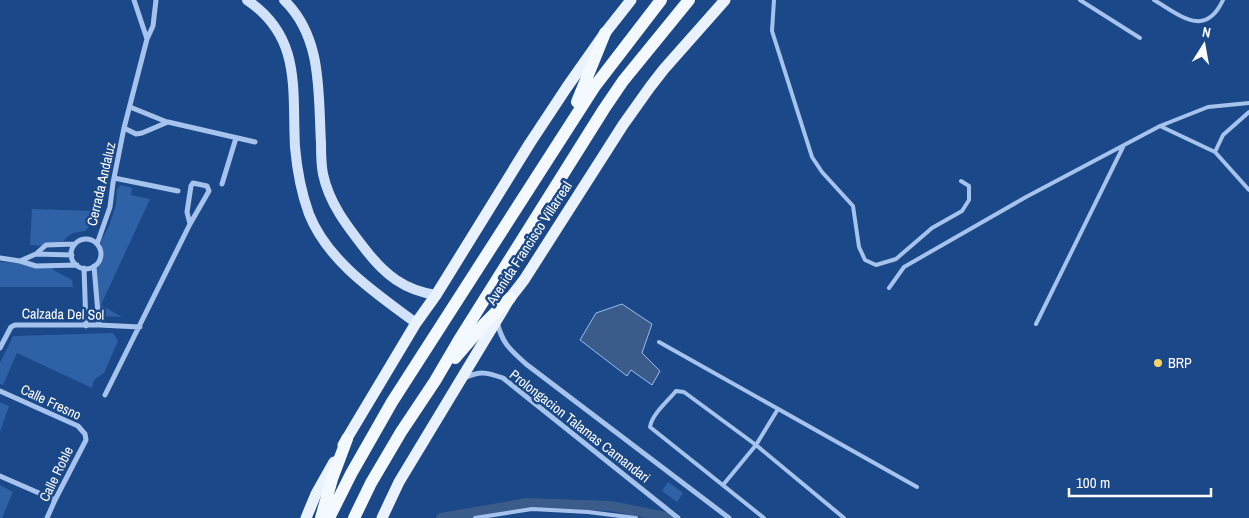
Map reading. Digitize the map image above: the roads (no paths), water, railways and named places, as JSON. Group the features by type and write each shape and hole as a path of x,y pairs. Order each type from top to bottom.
{"highway":[{"name":"Avenida Francisco Villarreal","path":"329,518 351,474 392,402 595,86 661,0"},
{"name":"Avenida Francisco Villarreal","path":"354,518 385,458 618,88 688,0"},
{"path":"559,144 605,33"},
{"path":"435,380 485,323 510,298"},
{"path":"321,518 332,479 347,439"}],"main road":[{"path":"247,0 268,16 276,28 290,61 298,168 301,187 310,215 322,237 342,263 363,284 416,323"},
{"path":"284,0 298,16 308,34 313,49 323,172 334,207 375,262 391,276 405,286 420,292 436,295"},
{"path":"306,518 316,494 347,439 416,323 436,295 567,87 631,0"},
{"name":"Avenida Francisco Villarreal","path":"382,518 399,482 510,298 524,280 623,125 664,69 725,0"}],"street":[{"path":"134,0 147,39"},
{"name":"Cerrada Andaluz","path":"97,244 108,213 124,128 147,39 153,26 156,0"},
{"path":"130,107 168,122 255,142"},
{"name":"Cerrada Andaluz","path":"124,128 136,134 168,122"},
{"path":"222,184 236,138"},
{"path":"114,178 178,191"},
{"path":"105,395 190,224 209,191 206,186 196,182 191,186 187,212 190,224"},
{"path":"0,258 36,266 77,265 84,268 98,263 101,253 97,244 88,239 75,244 46,245 36,254 20,261"},
{"path":"75,244 72,255 77,265"},
{"path":"36,254 72,255"},
{"path":"94,266 99,325"},
{"path":"84,268 86,326"},
{"path":"497,321 502,340 526,364 729,518"},
{"name":"Calzada Del Sol","path":"0,348 11,327 16,325 140,327"},
{"name":"Prolongacion Talamas Camandari","path":"461,380 475,373 487,373 503,378 678,518"},
{"name":"Calle Fresno","path":"0,391 78,426 84,431 86,440"},
{"name":"Calle Roble","path":"47,518 86,440"},
{"path":"0,476 55,500"}],"lane":[{"path":"774,0 772,31 812,157 822,172 853,206 859,247 865,260 876,265 896,259 932,228 962,211 969,200 969,186 961,181"},
{"path":"1080,0 1140,38"},
{"path":"1154,0 1184,17 1198,22 1211,18 1223,0"},
{"path":"889,288 904,267 1026,197 1160,126 1208,107 1249,103"},
{"path":"1215,152 1223,135 1249,112"},
{"path":"1160,126 1215,152 1249,190"},
{"path":"1036,324 1123,147"},
{"path":"896,259 904,267"},
{"path":"659,342 917,487"},
{"path":"764,518 650,427 650,424 676,391 684,392 756,445 843,518"},
{"path":"723,485 756,445 778,409"},
{"path":"475,518 532,509 588,512 636,518"}],"waterway":[{"path":"441,518 527,503 611,506 671,518"}],"place":[{"name":"BRP","path":"1158,363"}]}
